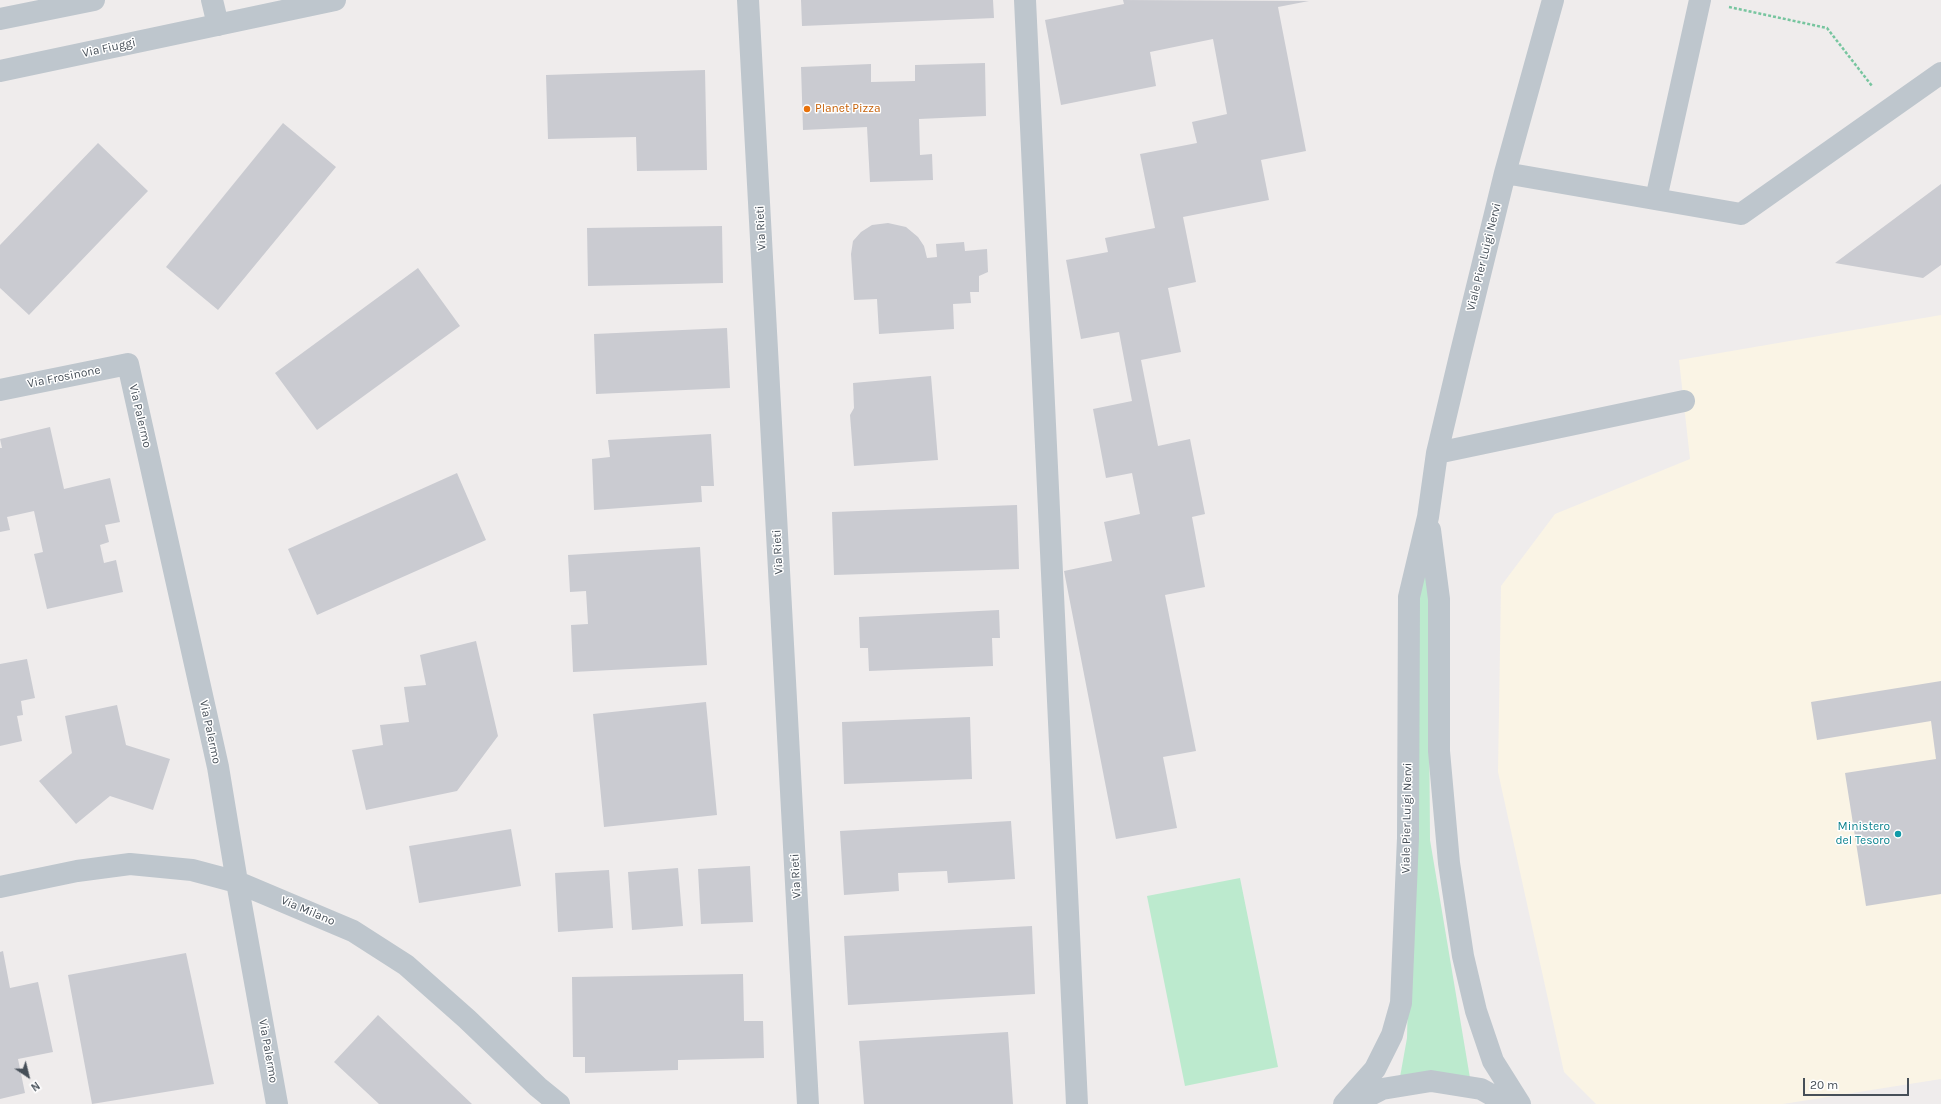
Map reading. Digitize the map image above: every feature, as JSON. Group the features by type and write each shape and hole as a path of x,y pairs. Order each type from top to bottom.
{"street":[{"path":"0,19 94,0"},
{"path":"212,0 218,25"},
{"name":"Via Fiuggi","path":"0,71 218,25 295,4 335,0"},
{"name":"Via Rieti","path":"748,0 808,1104"},
{"path":"1025,0 1077,1104"},
{"name":"Viale Pier Luigi Nervi","path":"1344,1104 1375,1069 1392,1035 1401,1003 1408,838 1409,597 1428,517 1437,454 1505,173 1552,0"},
{"path":"1656,200 1700,1"},
{"path":"1505,173 1741,214 1941,73"},
{"name":"Via Frosinone","path":"0,390 128,364"},
{"name":"Via Palermo","path":"128,364 218,767 277,1104"},
{"path":"1437,454 1684,400"},
{"name":"Viale Pier Luigi Nervi","path":"1428,517 1439,599 1439,750 1449,863 1459,933 1476,1011 1493,1061 1520,1104"},
{"name":"Via Milano","path":"0,887 77,871 130,864 192,870 237,882 353,931 406,965 467,1019 538,1087 558,1104"},
{"path":"1353,1104 1382,1089 1431,1081 1481,1089 1508,1104"}],"path":[{"path":"1700,1 1827,28 1890,109"}],"shaded area":[{"name":"Ministero del Tesoro","path":"1941,315 1941,1079 1783,1104 1596,1104 1564,1072 1498,772 1501,586 1555,514 1690,459 1679,360"}],"green space":[{"path":"1428,570 1430,840 1470,1078 1400,1077 1407,1038 1418,603 1421,571"},
{"path":"1240,878 1278,1067 1185,1086 1147,896"}],"building":[{"path":"801,0 993,0 994,18 802,26"},
{"path":"1123,0 1309,1 1278,7 1306,151 1261,160 1269,200 1183,217 1196,282 1168,288 1181,352 1141,360 1158,446 1190,439 1205,514 1192,517 1205,587 1165,595 1196,751 1163,757 1177,828 1116,839 1064,571 1112,561 1104,522 1140,514 1132,473 1106,478 1093,409 1132,401 1119,332 1081,339 1066,260 1108,252 1105,238 1155,228 1140,154 1197,143 1192,122 1227,114 1213,39 1150,52 1156,86 1061,105 1045,20 1124,4"},
{"path":"985,63 986,116 919,119 920,155 932,154 933,180 870,182 867,127 803,130 801,67 871,64 871,82 915,81 915,65"},
{"path":"705,70 707,170 637,171 636,137 548,139 546,75"},
{"path":"283,123 336,167 218,310 166,267"},
{"path":"98,143 148,191 29,315 0,288 0,245"},
{"path":"1941,184 1941,265 1923,278 1835,263"},
{"path":"888,223 906,227 918,237 924,246 927,258 937,257 936,244 964,242 965,251 987,249 988,272 979,276 979,292 970,292 971,303 953,304 954,329 879,334 877,299 854,300 851,254 853,241 861,232 872,225"},
{"path":"722,226 723,283 588,286 587,228"},
{"path":"418,268 460,326 317,430 275,373"},
{"path":"727,328 730,388 596,394 594,334"},
{"path":"931,376 938,460 854,466 850,415 854,408 853,383"},
{"path":"50,427 64,489 110,478 120,522 105,525 109,542 100,545 104,563 116,560 123,592 47,609 34,554 43,552 34,511 7,517 10,530 0,532 0,448 2,448 0,439"},
{"path":"711,434 714,486 701,486 702,502 594,510 592,459 610,457 608,440"},
{"path":"457,473 486,540 317,615 288,549"},
{"path":"1017,505 1019,569 834,575 832,512"},
{"path":"700,547 707,665 573,672 571,625 588,624 586,591 570,592 568,555"},
{"path":"999,610 1000,638 992,638 993,666 869,671 868,648 860,648 859,617"},
{"path":"476,641 498,736 457,791 366,810 352,750 383,745 380,725 409,722 404,687 426,685 420,655"},
{"path":"27,659 35,698 21,701 23,715 17,716 22,741 0,746 0,664"},
{"name":"Ministero del Tesoro","path":"1941,681 1941,894 1866,906 1845,773 1936,759 1931,721 1817,740 1811,702"},
{"path":"706,702 717,815 604,827 593,714"},
{"path":"117,705 126,745 170,759 153,810 110,796 76,824 39,781 72,753 65,716"},
{"path":"970,717 972,779 844,784 842,722"},
{"path":"1011,821 1015,879 948,883 947,871 898,873 899,891 844,895 840,831"},
{"path":"511,829 521,886 419,903 409,846"},
{"path":"750,866 753,922 701,924 698,869"},
{"path":"678,868 683,926 632,930 628,872"},
{"path":"609,870 613,928 558,932 555,873"},
{"path":"1032,926 1035,994 848,1005 844,936"},
{"path":"3,951 10,988 38,982 53,1052 18,1059 25,1093 0,1099 0,952"},
{"path":"186,953 214,1084 92,1104 68,975"},
{"path":"743,974 744,1021 763,1021 764,1058 678,1060 678,1070 585,1073 585,1057 573,1057 572,977"},
{"path":"378,1015 472,1104 379,1104 334,1062"},
{"path":"1008,1032 1013,1104 864,1104 859,1041"}],"place":[{"name":"Planet Pizza","path":"807,109"},
{"name":"Ministero del Tesoro","path":"1898,834"}]}
